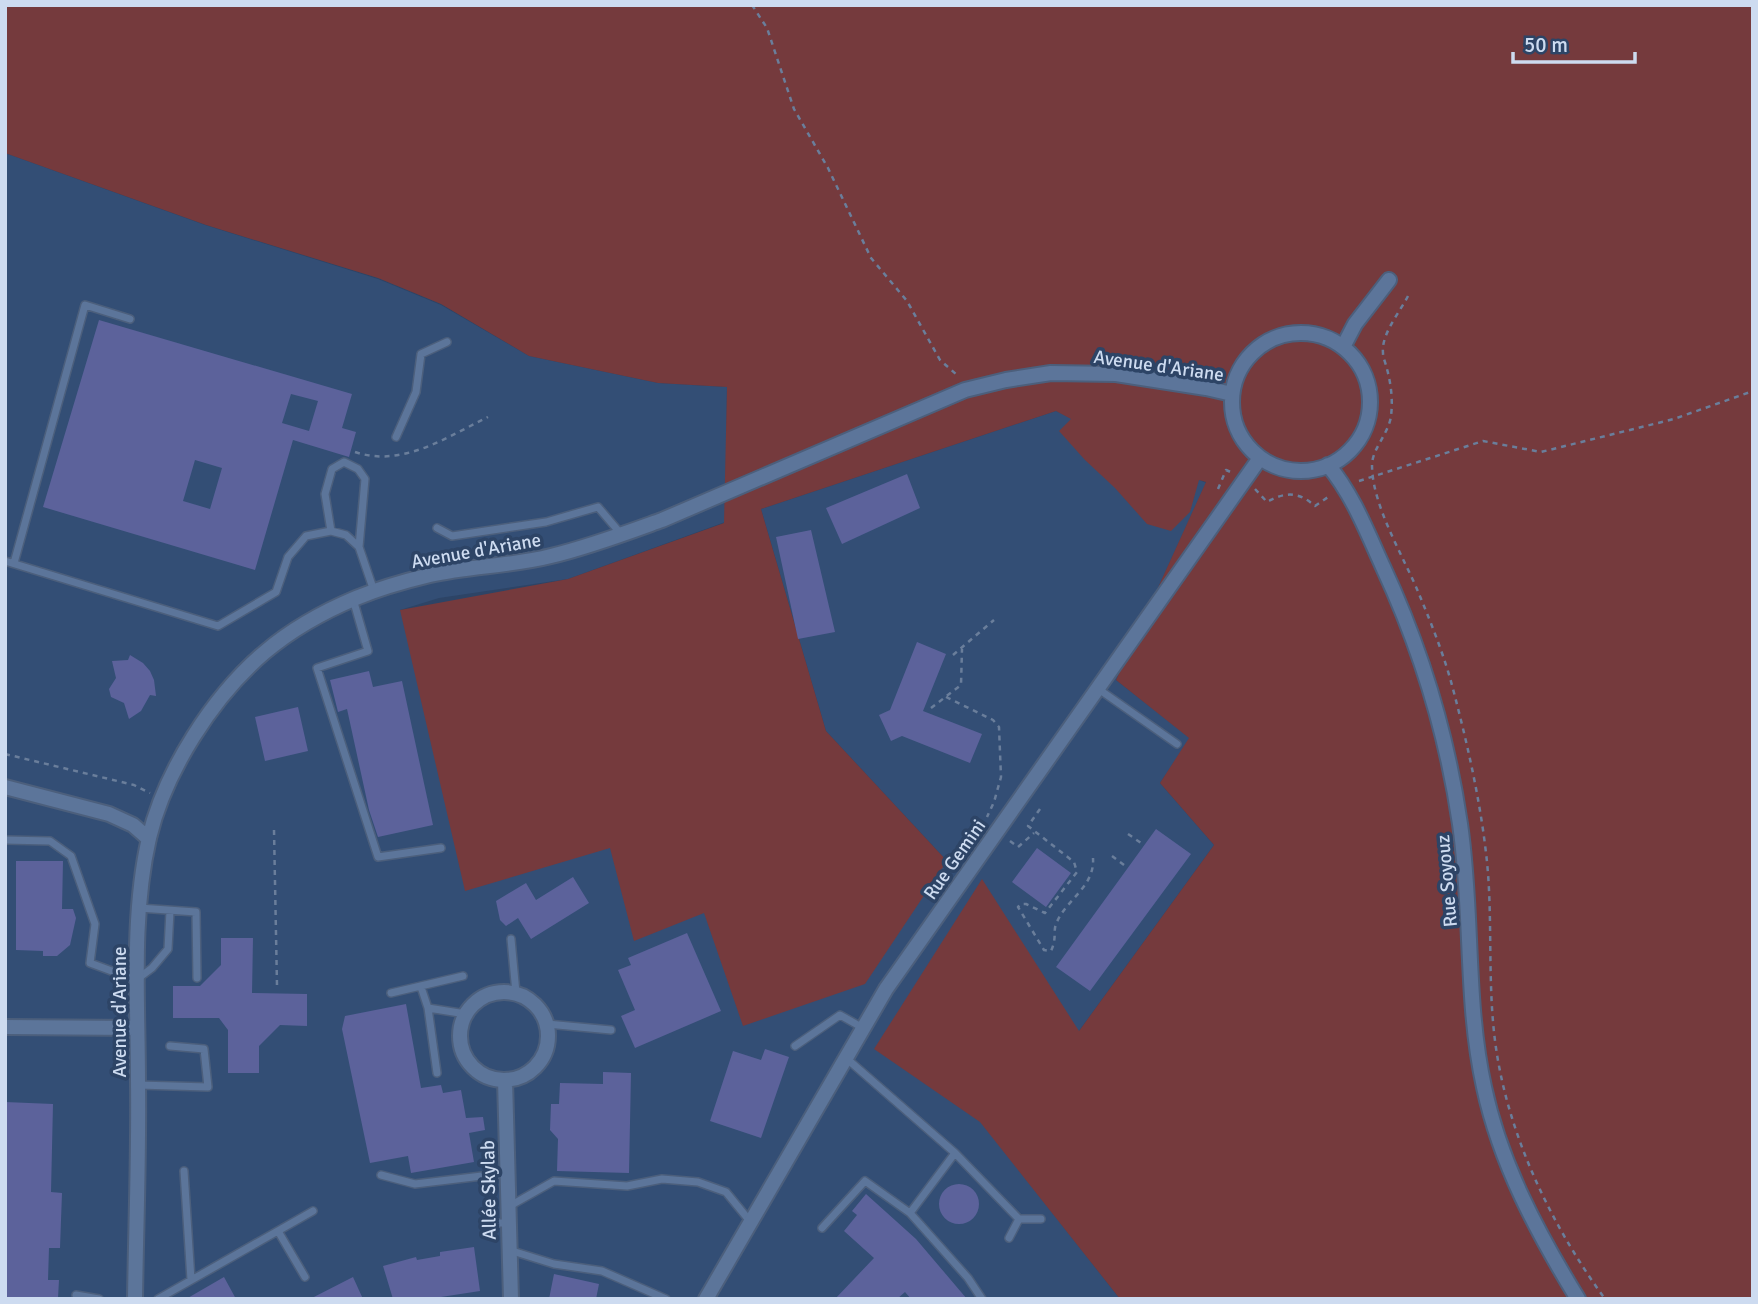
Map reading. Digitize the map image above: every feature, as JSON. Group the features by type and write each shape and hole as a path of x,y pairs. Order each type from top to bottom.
{"street":[{"path":"1343,347 1355,324 1389,281"},
{"path":"1309,333 1333,340 1343,347 1352,355 1365,375 1369,387 1370,410 1356,444 1339,460 1317,469 1293,471 1260,458 1244,440 1234,418 1232,394 1245,361 1263,345 1285,335 1309,333"},
{"name":"Avenue d'Ariane","path":"135,1299 138,1085 136,980 139,908 149,839 161,798 183,755 230,688 265,652 309,622 374,591 432,575 550,556 621,535 662,520 965,390 1006,380 1064,373 1116,374 1232,394"},
{"name":"Rue Gemini","path":"706,1299 886,989 1260,458"},
{"name":"Rue Soyouz","path":"1328,465 1345,485 1398,601 1423,664 1442,728 1460,825 1469,923 1472,1006 1484,1088 1505,1156 1533,1221 1578,1299"},
{"path":"5,787 109,814 133,825 149,839"},
{"path":"516,993 530,1000 541,1011 547,1024 549,1038 540,1062 519,1078 492,1079 480,1073 463,1053 461,1026 466,1014 475,1003 488,995 516,993"},
{"path":"5,1027 137,1028"},
{"name":"Allée Skylab","path":"506,1080 510,1299"}],"lane":[{"path":"15,563 85,305 130,319"},
{"path":"396,437 416,392 421,354 447,342"},
{"path":"331,531 325,494 332,469 344,462 358,469 365,479 359,547 374,591"},
{"path":"437,528 452,536 546,522 598,507 621,535"},
{"path":"5,561 218,626 276,592 288,557 306,536 331,531 346,535 359,547"},
{"path":"353,599 368,650 317,668 378,857 441,848"},
{"path":"1097,688 1177,744"},
{"path":"5,840 50,841 71,856 95,924 90,963 136,980 152,968 169,949 170,911"},
{"path":"139,908 196,912 197,978"},
{"path":"511,939 516,993"},
{"path":"391,993 463,975"},
{"path":"421,987 428,1008 437,1073"},
{"path":"428,1008 466,1014"},
{"path":"795,1046 840,1015 863,1028"},
{"path":"547,1024 611,1030"},
{"path":"138,1085 208,1087 204,1049 170,1046"},
{"path":"845,1058 955,1153 1019,1219 1041,1219"},
{"path":"910,1213 955,1153"},
{"path":"184,1171 191,1280"},
{"path":"381,1175 415,1184 507,1173"},
{"path":"508,1208 554,1181 627,1185 662,1179 698,1182 726,1192 750,1220"},
{"path":"822,1228 865,1181 910,1213 968,1278 982,1299"},
{"path":"158,1299 173,1295 191,1280 313,1211"},
{"path":"1009,1238 1019,1219"},
{"path":"484,1223 508,1223"},
{"path":"278,1231 305,1278"},
{"path":"509,1250 554,1264 602,1271 666,1299"},
{"path":"76,1295 99,1299"}],"path":[{"path":"752,5 767,28 794,109 828,168 871,258 907,301 940,360 958,376 965,390"},
{"path":"1226,470 1246,480 1266,502 1280,495 1294,494 1305,497 1315,506 1345,485 1483,442 1541,452 1674,419 1753,391"},
{"path":"355,452 378,457 404,456 488,417"},
{"path":"953,655 995,620"},
{"path":"931,708 961,685 962,649"},
{"path":"946,697 993,720 999,727 1001,777 995,802 984,823"},
{"path":"5,754 134,785 161,798"},
{"path":"1040,809 1028,826 1074,862 1077,872 1045,913 1026,904 1018,907 1044,950 1051,951 1056,940 1055,925 1094,872 1093,858"},
{"path":"274,830 277,986"},
{"path":"1010,841 1018,847 1035,832"},
{"path":"1045,839 1050,834"},
{"path":"1128,834 1144,845"},
{"path":"1112,856 1128,868"}],"shaded area":[{"path":"5,5 1753,5 1753,1299 1120,1299 980,1122 874,1049 982,879 1079,1031 1214,845 1160,783 1189,738 1116,680 1206,482 1199,480 1190,512 1171,531 1147,524 1059,431 1071,419 1056,411 761,509 826,731 947,861 865,984 743,1026 704,913 634,941 610,848 465,891 400,610 568,579 724,523 727,387 658,383 529,356 441,304 378,278 206,225 5,153"},
{"path":"5,153 205,225 378,279 441,305 529,356 658,383 727,387 725,522 568,579 439,598 400,610 611,848 704,913 947,861 826,731 761,509 1056,411 1206,483 1116,680 1190,738 1160,783 1214,845 1079,1031 981,1122 1120,1299 5,1299"}],"building":[{"path":"99,320 352,394 342,428 356,432 349,457 293,440 255,570 43,507","holes":["291,394 318,401 309,431 282,423","195,460 222,468 210,509 183,501"]},
{"path":"907,474 920,508 842,544 826,508"},
{"path":"811,530 835,632 798,639 776,537"},
{"path":"917,642 946,654 923,711 982,734 970,763 902,736 891,741 879,715 890,710"},
{"path":"130,655 150,671 156,696 150,695 141,711 129,719 124,703 111,697 109,689 116,678 112,661 128,660"},
{"path":"369,671 373,687 402,681 433,825 378,837 369,810 347,709 338,712 330,680"},
{"path":"298,707 308,751 265,761 255,717"},
{"path":"1156,829 1191,854 1090,991 1056,967"},
{"path":"1037,848 1071,873 1046,907 1012,882"},
{"path":"16,861 63,861 62,909 73,909 76,918 70,945 57,956 43,956 43,951 16,950"},
{"path":"573,877 589,903 531,939 518,918 506,926 500,920 496,901 526,883 536,900"},
{"path":"687,933 721,1011 635,1048 621,1016 635,1010 618,970 631,965 628,958"},
{"path":"221,938 253,938 252,993 307,994 307,1026 280,1025 259,1046 259,1073 228,1073 228,1030 219,1018 173,1018 173,986 200,986 221,965"},
{"path":"406,1004 421,1088 441,1085 443,1093 461,1090 466,1118 483,1117 485,1130 469,1133 474,1162 411,1173 408,1156 370,1163 342,1029 345,1016"},
{"path":"765,1049 789,1057 761,1138 710,1121 733,1051 761,1060"},
{"path":"603,1072 631,1073 629,1173 557,1171 558,1139 550,1130 551,1104 559,1104 560,1083 603,1084"},
{"path":"5,1102 53,1104 51,1192 62,1193 60,1248 49,1248 48,1280 59,1280 58,1298 5,1299"},
{"path":"959,1184 973,1190 979,1204 973,1218 959,1224 945,1218 939,1204 945,1190"},
{"path":"866,1194 916,1239 967,1299 911,1299 905,1292 897,1299 835,1299 874,1258 844,1231 857,1215 852,1211"},
{"path":"474,1247 480,1291 428,1299 393,1299 383,1266"},
{"path":"554,1274 599,1284 596,1299 549,1299"},
{"path":"224,1277 236,1299 186,1299"},
{"path":"353,1277 363,1299 310,1299"}]}
